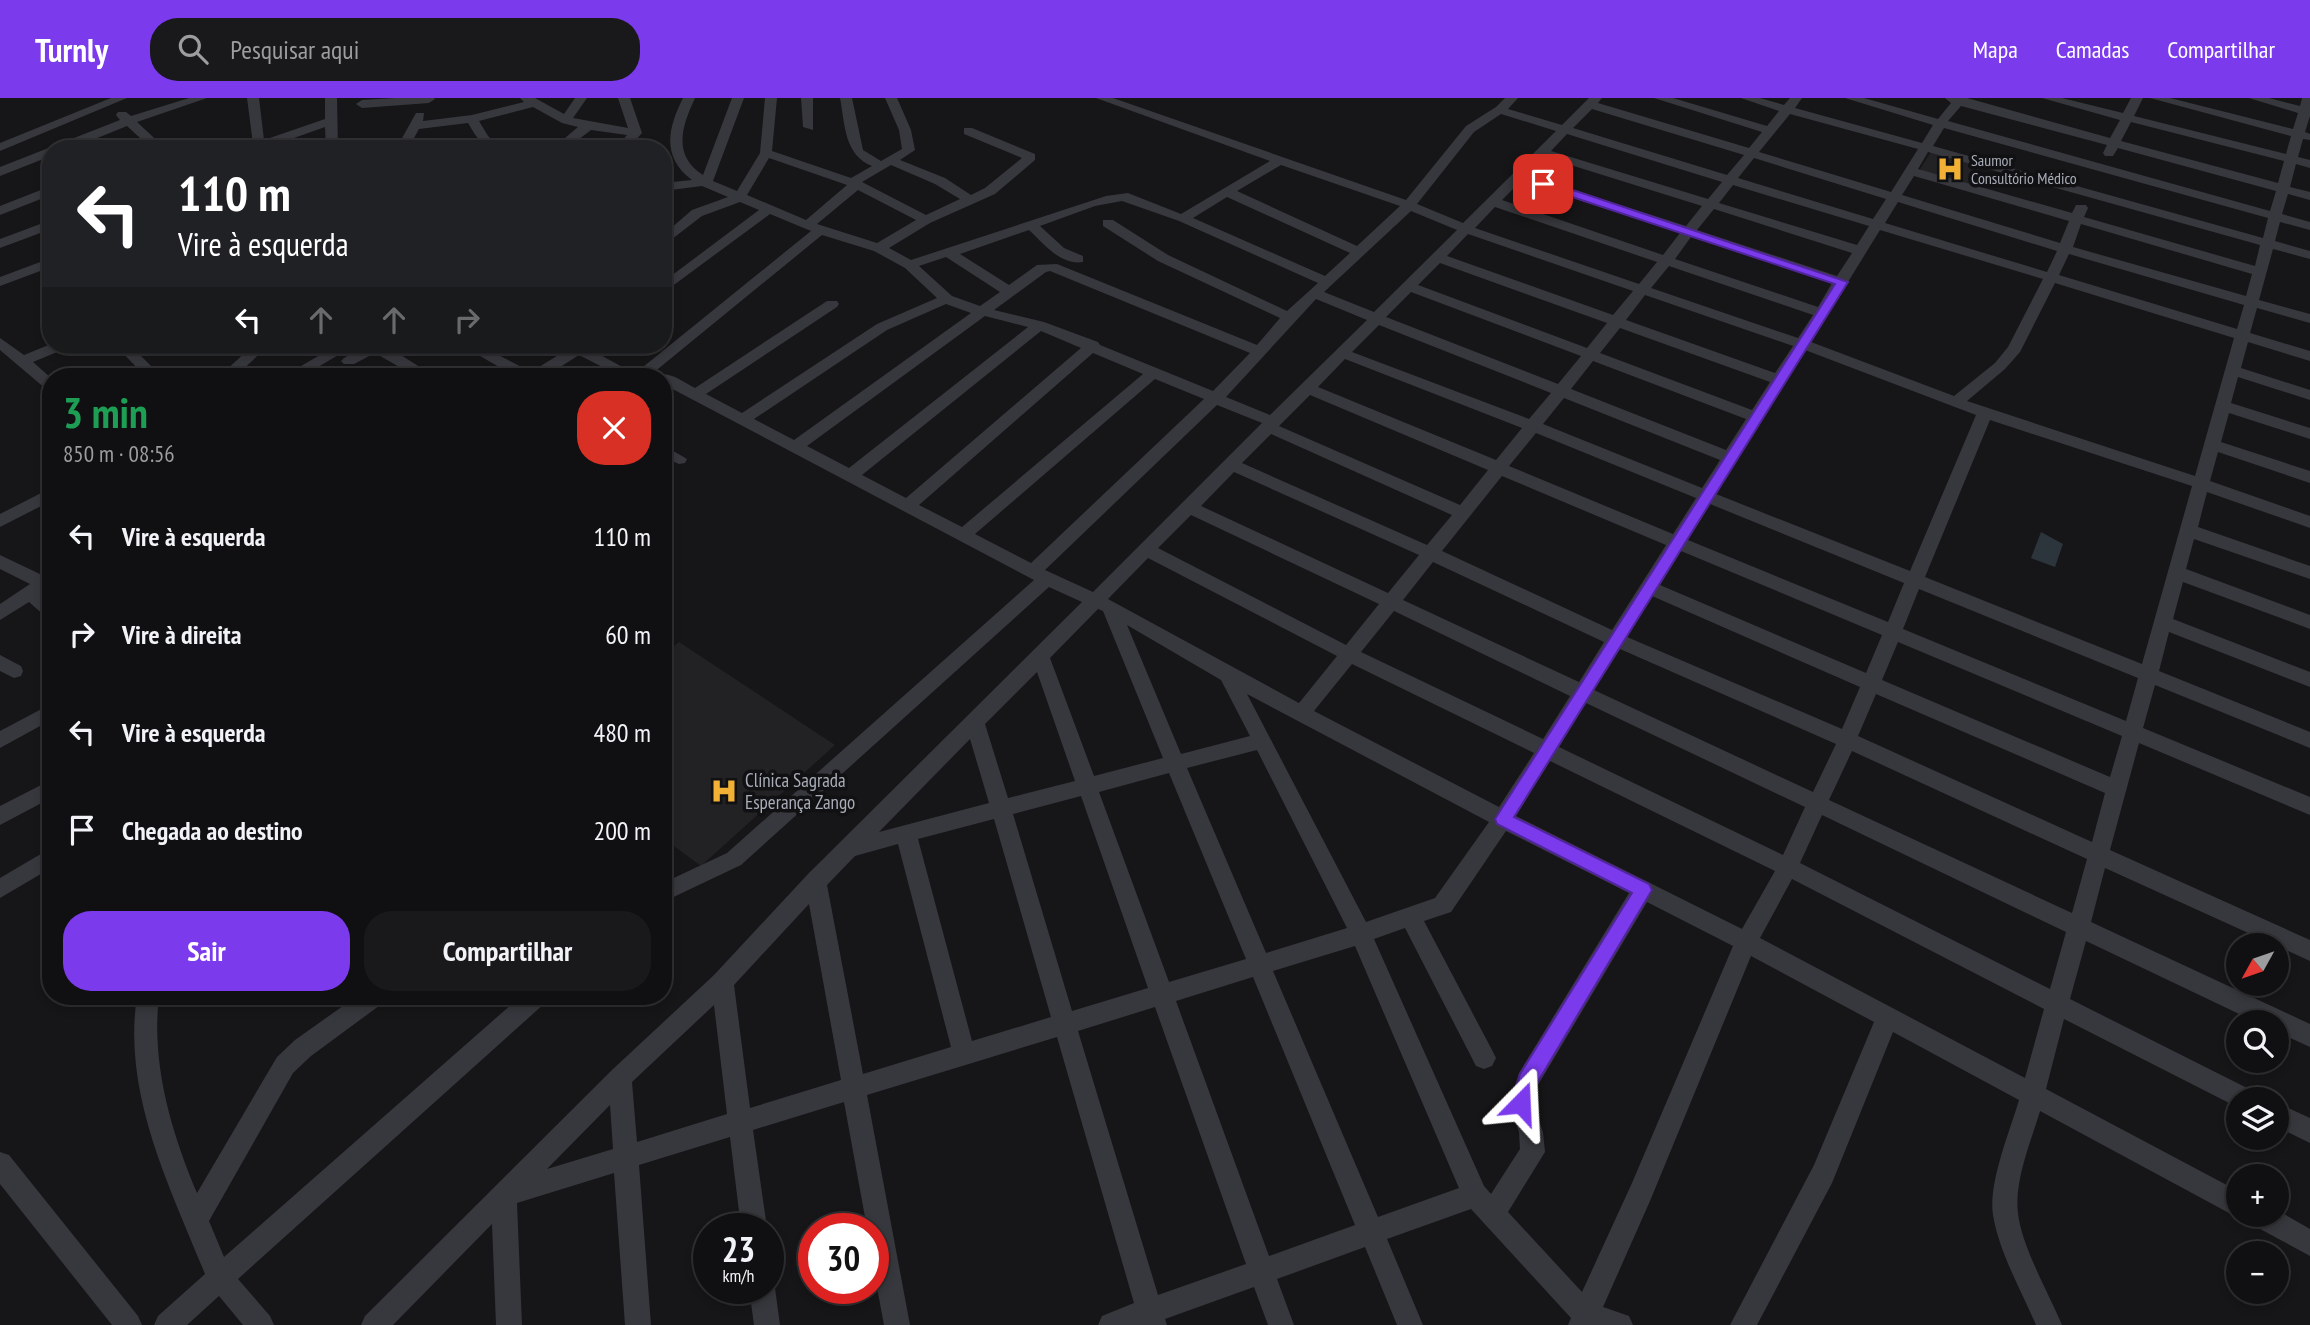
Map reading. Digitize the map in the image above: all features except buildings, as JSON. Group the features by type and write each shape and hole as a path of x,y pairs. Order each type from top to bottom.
{"street":[{"path":"0,147 103,101 121,98"},
{"path":"80,140 128,121 201,98"},
{"path":"253,98 255,140"},
{"path":"331,98 332,140"},
{"path":"566,120 581,98"},
{"path":"624,98 636,133"},
{"path":"689,98 675,138 675,153 692,175 705,183 814,227 879,248 910,265 947,299 960,306 1039,325 1093,345 1463,513"},
{"path":"705,183 738,98"},
{"path":"672,234 696,213 740,197 766,153 771,98"},
{"path":"807,98 809,127"},
{"path":"846,98 857,151 865,159 884,162 940,181 970,200"},
{"path":"664,368 814,227 855,183 910,147 891,98"},
{"path":"1102,98 1409,205 1466,229 1802,344 1985,413 2200,482 2310,522"},
{"path":"672,889 734,859 1040,575 1214,399 1289,317 1409,205 1470,129 1500,110 1512,98"},
{"path":"1660,98 1769,130"},
{"path":"1747,98 1791,104 1925,148 2310,255"},
{"path":"1851,98 2310,226"},
{"path":"2048,98 2310,164"},
{"path":"1956,402 2009,357 2065,249 2075,218 2137,98"},
{"path":"2157,98 2304,135"},
{"path":"2049,1325 2014,1243 2005,1213 2012,1162 2231,370 2253,302 2290,159 2304,135 2307,107 2255,98"},
{"path":"362,104 429,99"},
{"path":"407,140 429,99"},
{"path":"505,1194 1361,934 1443,905 1503,819 1956,99 2114,145 2310,196"},
{"path":"103,101 150,140"},
{"path":"414,126 472,119 530,101 566,120 636,133"},
{"path":"374,1325 621,1078 722,982 816,881 975,721 1102,605 1145,549 1232,465 1593,101 1750,154 2065,249 2310,318"},
{"path":"1302,713 1791,104"},
{"path":"1500,110 2310,356"},
{"path":"472,119 485,140"},
{"path":"275,140 331,121"},
{"path":"570,140 588,126"},
{"path":"879,248 925,220 990,191 1031,157 968,131"},
{"path":"629,140 636,133"},
{"path":"1542,152 1861,251"},
{"path":"766,153 813,166 855,183 925,220"},
{"path":"0,172 42,155"},
{"path":"1183,218 1280,160"},
{"path":"1911,171 2261,272"},
{"path":"1518,176 1842,282"},
{"path":"672,185 705,183"},
{"path":"1227,192 1360,252"},
{"path":"0,211 42,194"},
{"path":"910,265 946,251 985,242 1031,225 1126,197 1168,216 1183,218 1328,282"},
{"path":"1494,202 1822,313"},
{"path":"672,282 770,208"},
{"path":"1108,223 1177,265 1289,317"},
{"path":"1031,225 1059,251 1077,259"},
{"path":"0,244 42,228"},
{"path":"946,251 1008,291"},
{"path":"1438,257 1779,380"},
{"path":"0,282 42,266"},
{"path":"795,447 979,311 1042,268 1052,267 1259,351"},
{"path":"1409,286 1757,418"},
{"path":"1315,294 1375,320 1730,458"},
{"path":"742,420 882,327 947,299"},
{"path":"695,395 832,304"},
{"path":"850,476 1039,325"},
{"path":"0,342 42,378"},
{"path":"907,506 1093,345"},
{"path":"1342,352 1534,426 2310,740"},
{"path":"22,361 42,353"},
{"path":"131,354 146,368"},
{"path":"235,368 249,354"},
{"path":"306,368 332,354"},
{"path":"349,361 362,354"},
{"path":"389,354 413,368"},
{"path":"485,354 511,368"},
{"path":"547,368 566,354"},
{"path":"589,354 616,368"},
{"path":"616,354 643,368"},
{"path":"2231,370 2310,396"},
{"path":"963,535 1154,372"},
{"path":"672,383 1102,605 1228,675 1503,819 1746,942 2226,1198"},
{"path":"1307,388 1894,630 2310,806"},
{"path":"672,398 724,424"},
{"path":"2222,405 2310,434"},
{"path":"1583,1320 1746,942 1788,867 1847,740 1985,413"},
{"path":"2211,444 2310,477"},
{"path":"672,455 679,459"},
{"path":"1232,465 1616,640 2098,853 2310,951"},
{"path":"0,522 42,499"},
{"path":"1189,507 2310,1036"},
{"path":"2187,530 2310,573"},
{"path":"1145,549 1349,654 1788,867 2226,1090"},
{"path":"0,561 41,584 0,613"},
{"path":"2175,572 2310,622"},
{"path":"1650,588 1869,685 2116,789"},
{"path":"1102,605 1175,764 1410,1325"},
{"path":"2162,622 2310,680"},
{"path":"1041,658 1089,786 1160,995 1281,1325"},
{"path":"1228,675 1361,934 1484,1204 1583,1320 1620,1325"},
{"path":"0,740 42,716"},
{"path":"975,721 1062,1023 1152,1318"},
{"path":"848,849 1262,741"},
{"path":"0,816 42,793"},
{"path":"906,834 964,1053"},
{"path":"0,889 42,863"},
{"path":"816,881 897,1325"},
{"path":"1111,1325 1152,1318 1262,1271 1371,1232 1484,1204 1533,1152 1531,1132 1521,1103 1527,1081 1643,890"},
{"path":"1410,917 1484,1058"},
{"path":"722,982 752,1213"},
{"path":"147,1005 149,1079 166,1148 220,1278 261,1325"},
{"path":"195,1221 285,1065 303,1048 363,1005"},
{"path":"167,1325 527,1005"},
{"path":"1743,1325 1823,1174 1887,1019"},
{"path":"621,1078 638,1325"},
{"path":"2289,1121 2310,1131"},
{"path":"0,1164 129,1325"},
{"path":"505,1194 509,1325"},
{"path":"2281,1227 2310,1243"},
{"path":"764,1304 767,1325"}],"shaded area":[{"name":"Saumor Consultório Médico","path":"1931,152 1981,167 1970,186 1919,171"},
{"path":"2041,532 2063,544 2055,567 2031,558"},
{"name":"Clínica Sagrada Esperança Zango","path":"679,642 835,745 701,866 672,845 672,648"}],"place":[{"name":"Saumor Consultório Médico","path":"1950,169"},
{"name":"Clínica Sagrada Esperança Zango","path":"724,791"}],"route":[{"path":"1521,1103 1527,1081 1643,890 1503,819 1842,282 1543,184"}]}
